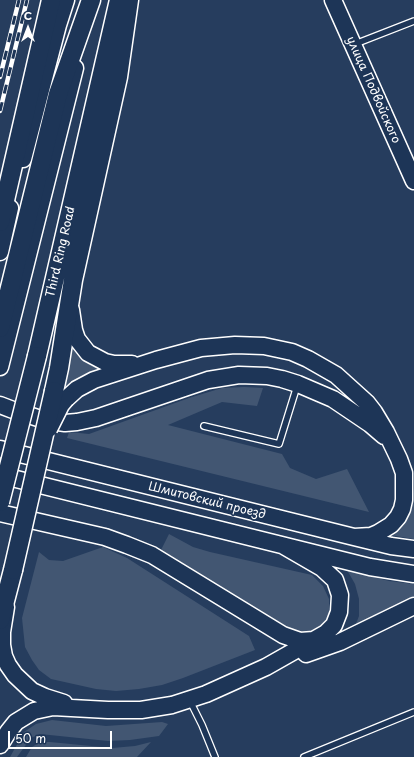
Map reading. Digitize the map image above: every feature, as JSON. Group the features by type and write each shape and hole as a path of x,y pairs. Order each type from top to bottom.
{"main road":[{"path":"0,222 51,0"},
{"path":"0,252 52,48 66,0"},
{"name":"Third Ring Road","path":"0,502 37,356 119,0"},
{"path":"0,620 44,437 60,395 59,368 73,280 118,77 129,0"},
{"name":"улица Подвойского","path":"333,0 414,179"},
{"path":"0,328 58,94 90,4"},
{"path":"0,367 90,4"},
{"path":"0,199 10,163 16,152"},
{"path":"73,280 71,312 74,330 81,346 88,353 96,358 114,364 131,364 156,360"},
{"path":"60,395 85,384 156,360 200,348 249,344 292,352 322,366 336,375 358,394 374,412 414,484"},
{"path":"0,405 44,420 65,423 77,422 96,418 194,384 223,377 254,375 282,378 333,400 352,411 382,434 397,455 404,473 405,492 402,509 398,517 391,525 378,533 371,536 354,537"},
{"name":"Шмитовский проезд","path":"0,449 391,546 414,549"},
{"name":"Шмитовский проезд","path":"0,475 370,567 414,574"},
{"path":"0,513 105,537 127,545 152,555 283,635 300,641 310,641 321,637"},
{"path":"270,665 321,637 330,630 337,619 340,603 338,587 330,574 284,546"},
{"path":"13,570 2,632 3,650 8,665 15,675 32,691 59,702 95,709"},
{"path":"0,745 16,722 34,711 53,707 141,710 172,705 189,700 270,665 340,642 412,609"}],"lane":[{"path":"353,45 414,20"},
{"path":"204,426 280,444 298,384"},
{"path":"189,700 202,725 215,757"},
{"path":"304,757 414,712"}],"shaded area":[{"path":"70,336 77,352 89,364 101,370 71,383 62,391"},
{"path":"222,388 263,388 257,406 222,402 168,425 282,454 290,468 316,479 347,469 369,512 67,438 69,432 89,434 189,398"},
{"path":"414,488 414,539 383,534 411,503"},
{"path":"169,534 193,547 210,552 312,575 323,586 329,599 329,613 324,623 315,632 301,633 286,628 160,552"},
{"path":"103,547 127,558 249,636 255,650 183,678 162,685 139,689 116,691 96,689 51,679 39,670 25,647 22,618 39,552 49,560 63,561"},
{"path":"347,570 389,581 414,584 414,596 354,629 359,616 359,599 355,584"},
{"path":"52,720 106,726 162,722 168,724 159,736 130,740 108,741 40,734 31,738 17,757 10,757 24,732 36,724"},
{"path":"40,742 112,748 135,746 151,742 137,757 26,757 32,747"}],"railway":[{"path":"0,77 19,0"},
{"path":"0,111 27,0"}]}
